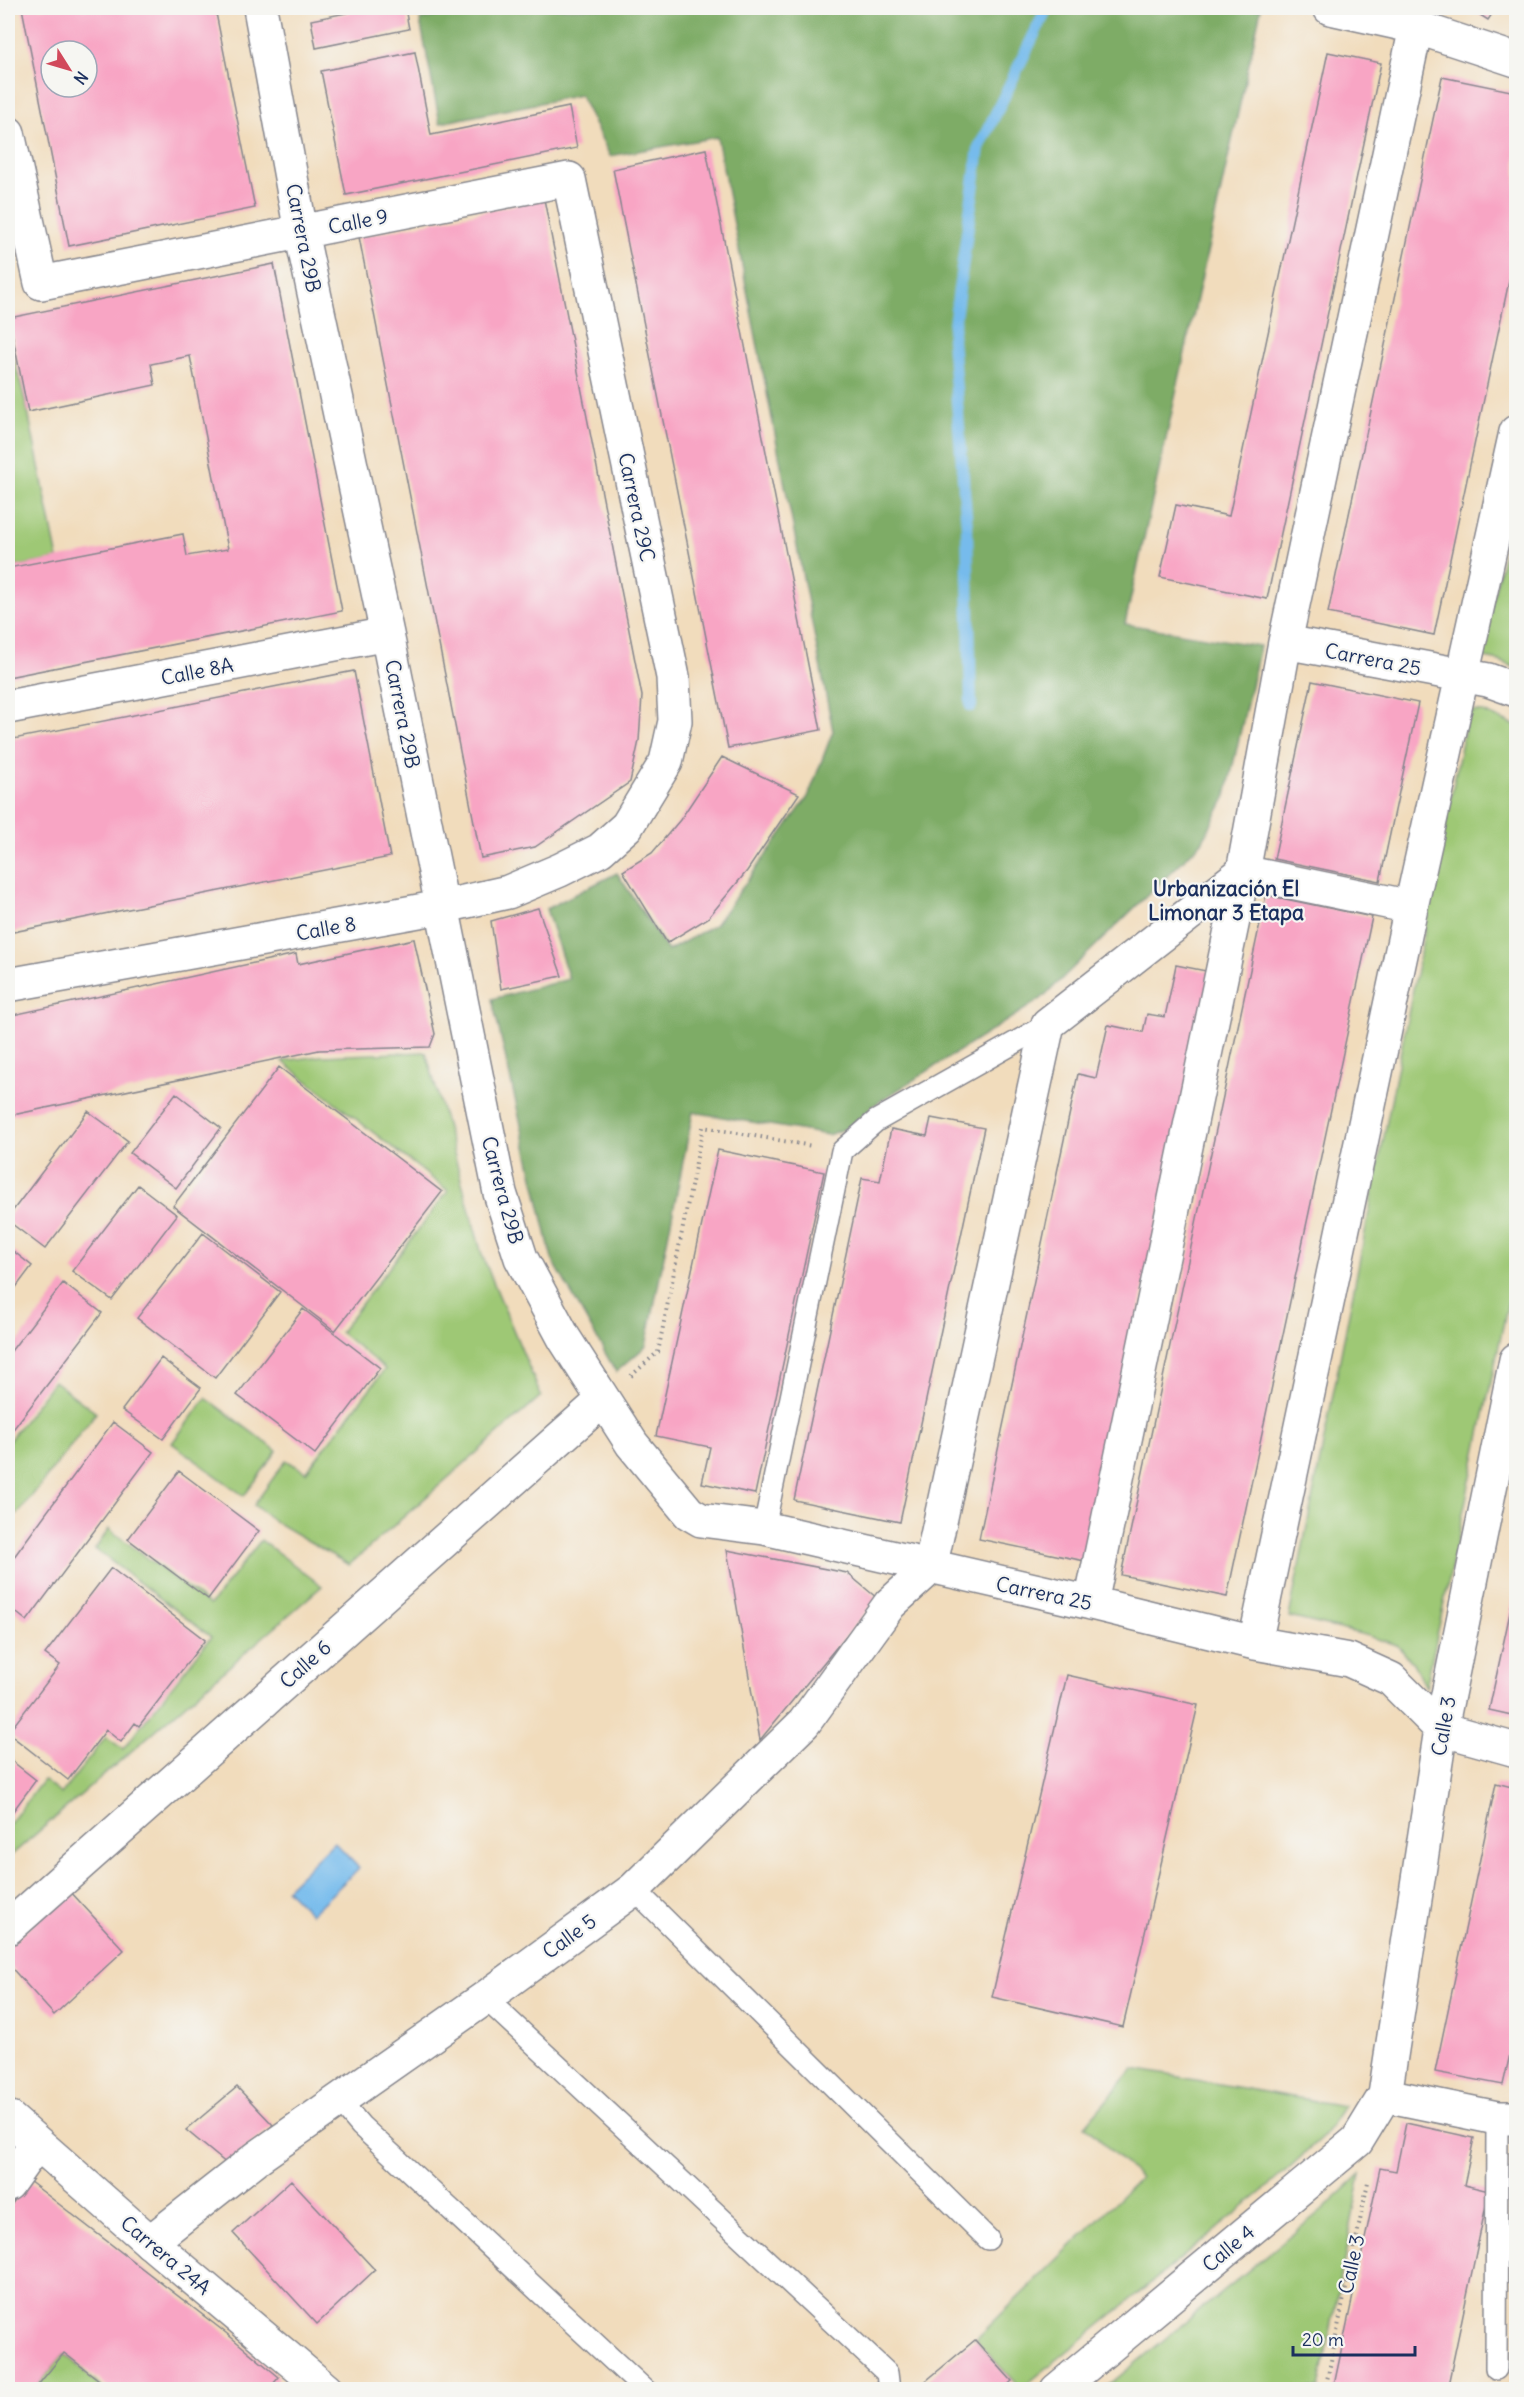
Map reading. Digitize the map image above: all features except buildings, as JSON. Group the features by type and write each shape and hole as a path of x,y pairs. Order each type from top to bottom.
{"street":[{"name":"Carrera 29B","path":"260,8 301,232 387,634 500,1193 521,1258 564,1338 603,1400"},
{"path":"1330,8 1416,27 1516,60"},
{"path":"1091,1603 1242,872 1285,642 1416,27"},
{"name":"Calle 9","path":"8,133 41,283 569,179"},
{"name":"Carrera 29C","path":"569,179 673,677 675,721 666,762 627,826"},
{"path":"1255,1643 1411,907 1516,432"},
{"name":"Calle 8A","path":"8,707 387,634"},
{"name":"Carrera 25","path":"1285,642 1488,680 1516,690"},
{"name":"Calle 8","path":"8,985 441,907 508,892 600,850 627,826"},
{"path":"930,1568 1048,1023 1242,872 1411,907"},
{"name":"Calle 3","path":"1385,2095 1441,1730 1516,1360"},
{"name":"Carrera 25","path":"603,1400 632,1444 689,1513 701,1520 764,1528 1255,1643 1349,1660 1391,1679 1441,1730"},
{"name":"Calle 6","path":"8,1929 603,1400"},
{"name":"Calle 5","path":"150,2242 258,2157 485,1998 634,1889 804,1723 890,1604 930,1568"},
{"path":"1441,1730 1516,1750"},
{"path":"1385,2095 1507,2118"},
{"name":"Calle 4","path":"1057,2390 1357,2141 1385,2095"},
{"name":"Carrera 24A","path":"8,2117 150,2242 326,2390"},
{"path":"8,2184 37,2143"}],"lane":[{"path":"764,1528 842,1151 876,1121 1048,1023"},
{"path":"634,1889 988,2239"},
{"path":"485,1998 887,2373 889,2390"},
{"path":"339,2100 361,2126 645,2390"},
{"path":"1496,2369 1507,2118"}],"path":[{"path":"603,1400 658,1352 703,1127 842,1151"},
{"name":"Calle 3","path":"1325,2390 1371,2167 1357,2141"}],"green space":[{"path":"473,8 1261,9 1125,624 1260,646 1226,796 1202,842 1041,999 874,1105 851,1126 828,1135 693,1112 646,1346 616,1372 552,1259 492,999 569,979 546,909 617,873 668,951 716,924 808,797 833,731 717,137 610,156 580,95 440,123 420,20"},
{"path":"8,336 28,412 58,559 8,568"},
{"path":"1516,501 1516,668 1500,661 1479,657"},
{"path":"1468,711 1483,712 1516,726 1516,1265 1426,1687 1413,1663 1397,1645 1289,1617"},
{"path":"426,1052 482,1255 541,1396 349,1565 274,1521 254,1505 286,1460 306,1472 385,1369 340,1332 448,1191 282,1061 321,1056"},
{"path":"54,1381 96,1413 18,1514 8,1506 8,1442"},
{"path":"206,1398 277,1451 244,1496 172,1443"},
{"path":"109,1529 210,1605 261,1540 322,1586 8,1858 8,1826 43,1780 61,1794 106,1737 123,1749 211,1637 95,1549"},
{"path":"1133,2069 1344,2106 1324,2136 1261,2193 1021,2389 975,2340 1140,2178 1085,2126"},
{"path":"1361,2174 1319,2389 1104,2389 1328,2205"},
{"path":"64,2353 103,2389 34,2390"}],"water":[{"path":"334,1842 359,1868 311,1914 286,1889"}],"waterway":[{"path":"971,706 967,527 952,339 979,148 1047,8"}],"district":[{"name":"Urbanización El Limonar 3 Etapa","path":"1226,900"}]}
